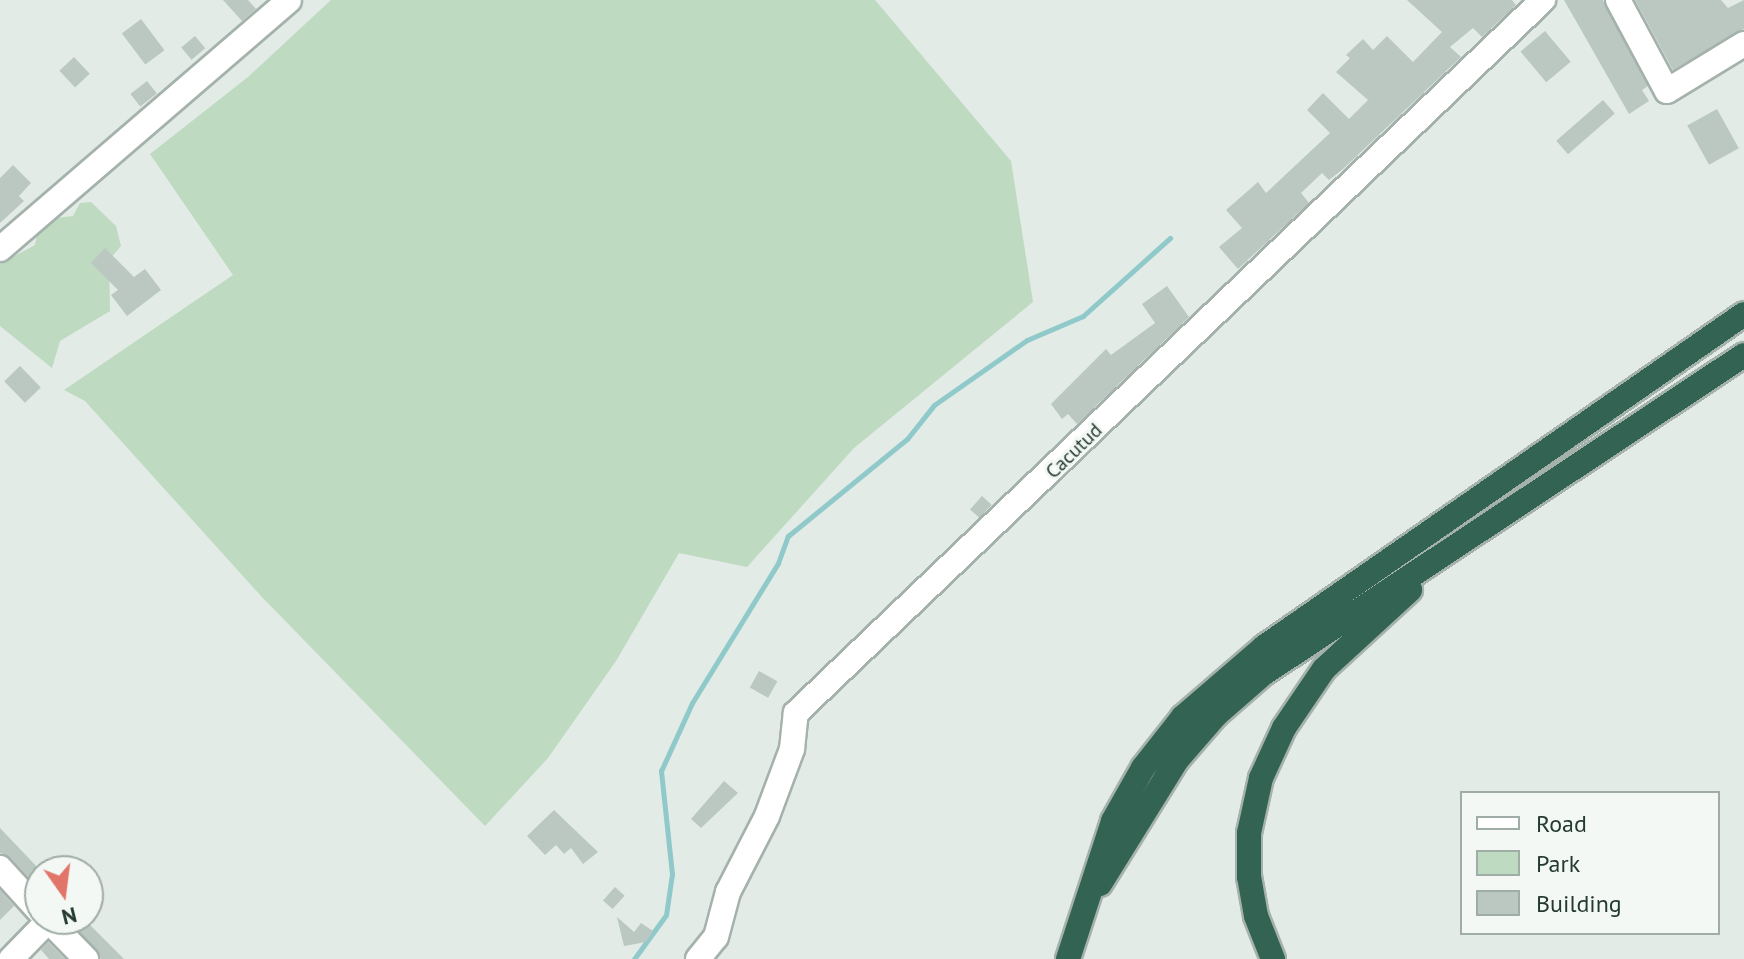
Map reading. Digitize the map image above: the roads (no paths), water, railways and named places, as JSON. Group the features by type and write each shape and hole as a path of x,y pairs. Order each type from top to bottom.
{"highway":[{"path":"1068,959 1078,920 1125,797 1160,744 1206,696 1299,622 1744,314"},
{"path":"1078,920 1158,787 1216,715 1298,648 1744,355"},
{"path":"1273,959 1256,916 1248,853 1258,787 1284,728 1324,669 1363,629 1562,476"}],"street":[{"path":"0,249 289,0"},
{"name":"Cacutud","path":"698,959 716,937 728,892 767,816 792,749 796,713 1543,0"},
{"path":"1618,0 1667,91 1744,44"},
{"path":"2,874 24,896"},
{"path":"11,959 30,935"},
{"path":"63,935 86,959"}],"waterway":[{"path":"634,959 666,915 672,874 661,771 692,703 778,563 788,536 907,439 934,405 1027,340 1083,316 1170,238"}]}
